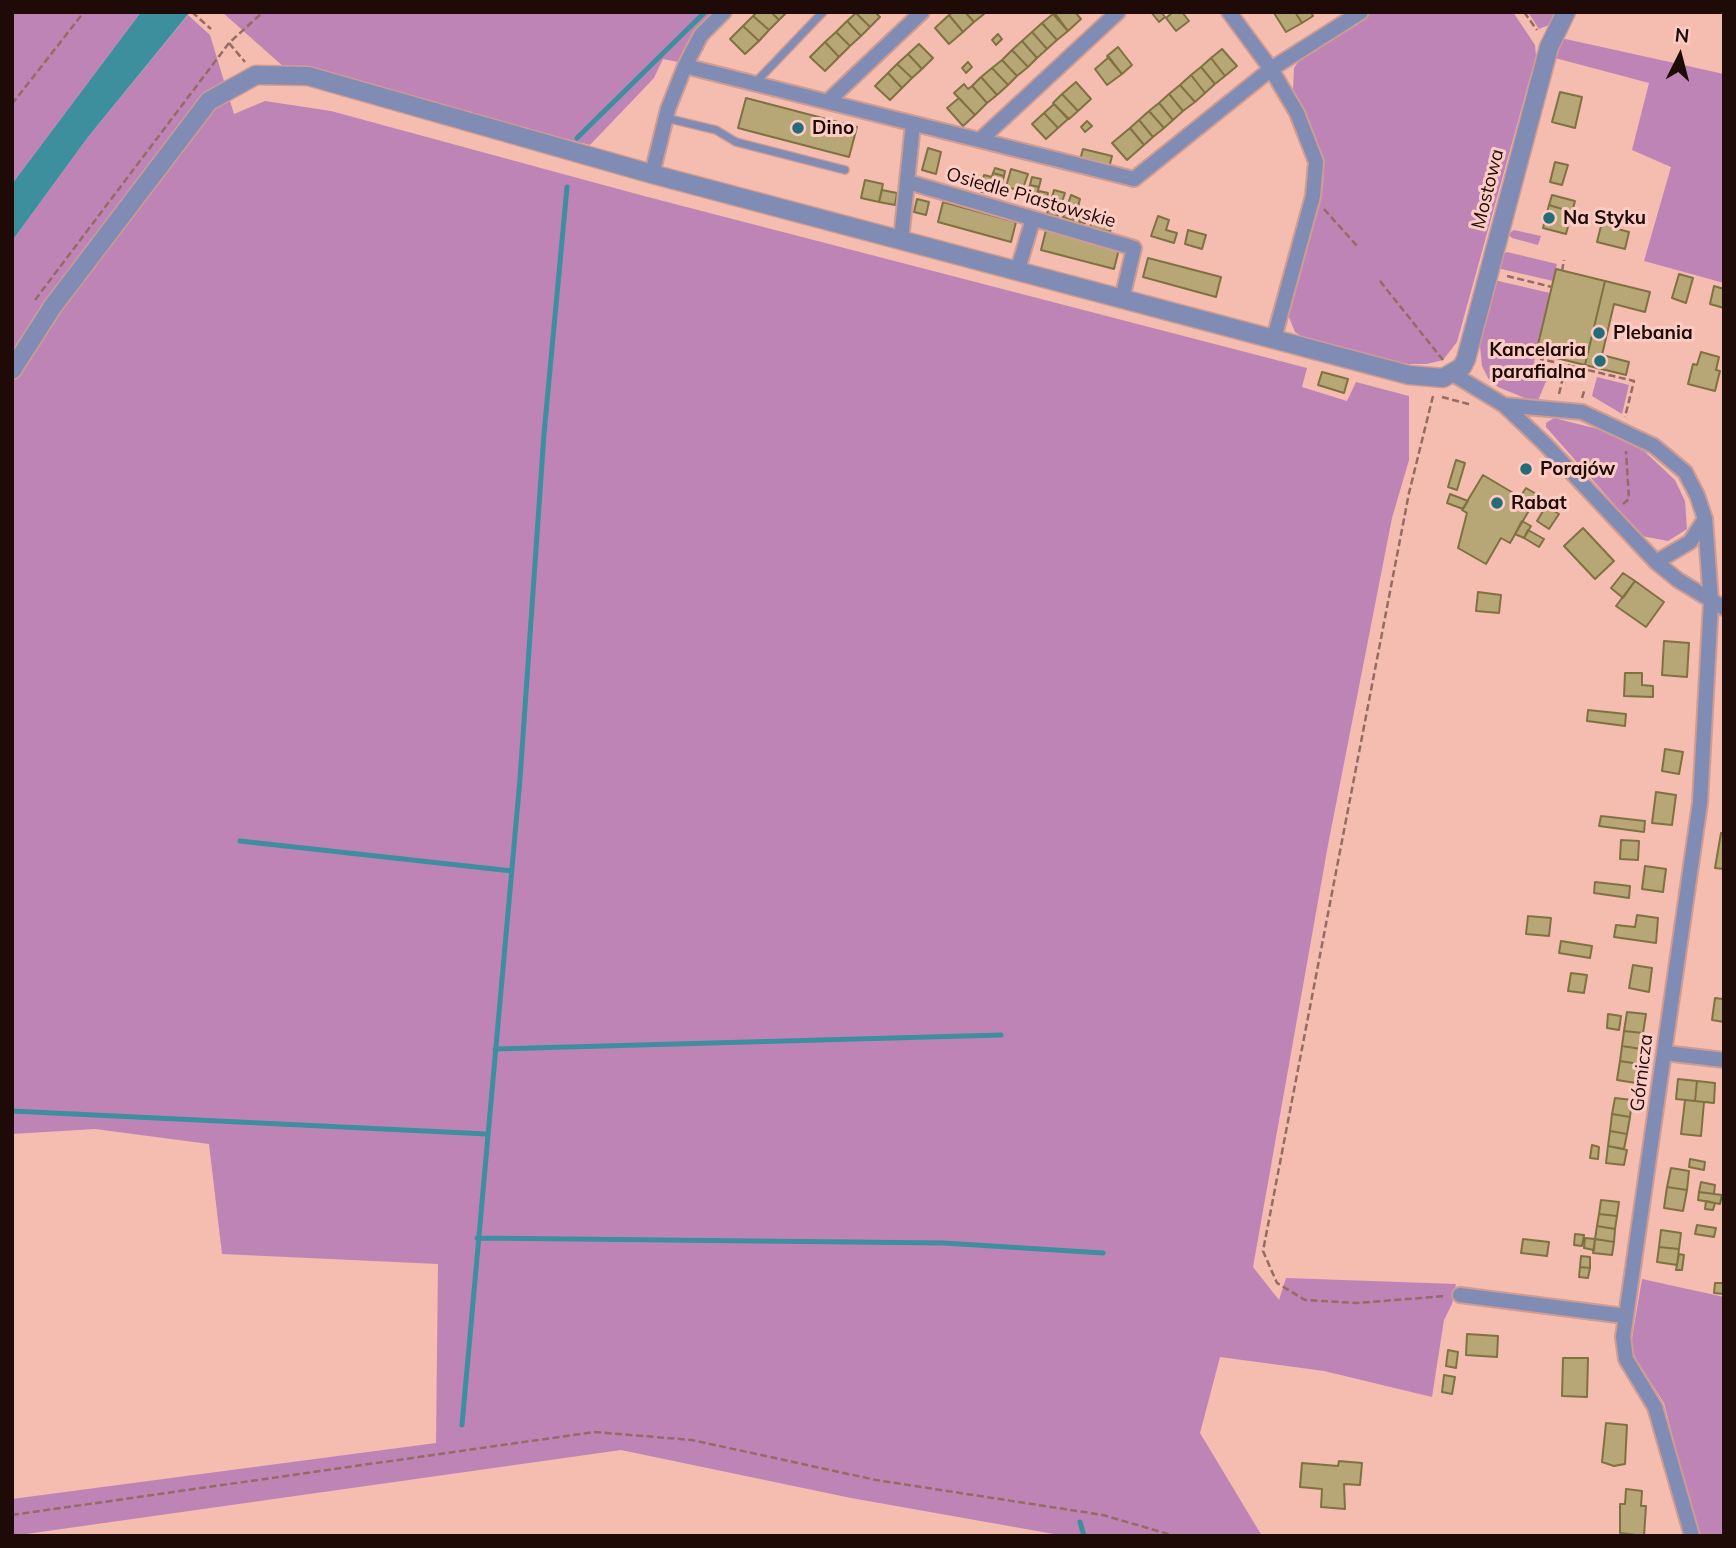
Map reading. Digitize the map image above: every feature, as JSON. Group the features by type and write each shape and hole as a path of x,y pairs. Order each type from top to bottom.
{"street":[{"path":"652,174 666,118 685,66 701,35 724,12"},
{"path":"827,102 922,12"},
{"path":"979,140 1118,12"},
{"path":"1229,12 1271,69 1308,138 1316,162 1313,196 1274,338"},
{"path":"685,66 1134,179 1271,69 1361,12"},
{"name":"Mostowa","path":"1441,373 1462,367 1469,351 1549,47 1566,12"},
{"path":"12,370 53,306 209,101 256,75 307,76 652,174 1018,269 1409,375 1441,373 1504,405 1545,444 1656,562 1717,605"},
{"path":"901,240 913,124"},
{"name":"Osiedle Piastowskie","path":"908,182 1134,248 1122,299"},
{"path":"1018,269 1033,219"},
{"name":"Górnicza","path":"1504,405 1582,412 1654,446 1685,472 1705,519 1717,605 1700,803 1625,1316 1626,1359 1656,1407 1692,1536"},
{"path":"1656,562 1690,542 1705,519"},
{"path":"1665,1053 1724,1060"},
{"path":"1460,1295 1625,1316"}],"lane":[{"path":"755,84 823,12"},
{"path":"666,118 716,131 736,142 845,170"}],"path":[{"path":"12,104 84,12"},
{"path":"192,12 211,29"},
{"path":"256,75 229,43 262,12"},
{"path":"1524,12 1549,47"},
{"path":"1313,196 1358,247"},
{"path":"1562,271 1564,260"},
{"path":"1489,272 1552,287"},
{"path":"1380,281 1444,361 1409,494 1263,1251 1277,1283 1305,1300 1357,1303 1460,1295"},
{"path":"1542,355 1541,359 1634,379 1625,420 1635,426 1626,445 1629,499 1611,516"},
{"path":"1566,365 1559,392 1589,399"},
{"path":"1587,378 1589,370"},
{"path":"1582,398 1585,388"},
{"path":"12,1515 594,1432 692,1440 876,1480 1102,1515 1175,1536"}],"shaded area":[{"path":"12,12 141,12 12,184"},
{"path":"222,12 716,12 691,37 678,62 663,59 654,78 590,145 285,68"},
{"path":"1372,12 1513,12 1535,45 1536,56 1457,342 1443,360 1427,364 1404,364 1306,339 1295,332 1288,315 1323,185 1324,162 1293,92 1294,68 1302,56"},
{"path":"1528,12 1555,12 1549,25 1539,29"},
{"path":"188,15 210,35 234,114 265,101 331,111 644,196 1307,368 1302,387 1347,401 1356,382 1409,396 1409,460 1392,518 1328,845 1253,1267 1279,1300 1286,1278 1456,1284 1452,1304 1444,1320 1432,1397 1324,1371 1220,1357 1200,1433 1262,1536 1065,1536 851,1498 621,1450 12,1536 12,1499 436,1443 438,1264 222,1254 209,1144 95,1129 12,1134 12,241 88,137"},
{"path":"1561,38 1724,74 1724,283 1644,261 1671,167 1632,150 1649,83 1555,58"},
{"path":"1514,230 1541,236 1538,245 1512,238 1508,234"},
{"path":"1507,252 1557,264 1553,281 1497,268 1501,255"},
{"path":"1494,280 1550,293 1534,362 1552,367 1537,403 1498,387 1488,378 1482,366 1479,336"},
{"path":"1597,377 1629,385 1622,414 1592,396"},
{"path":"1554,418 1606,431 1644,451 1675,480 1685,501 1687,529 1668,541 1642,536 1546,427 1546,423"},
{"path":"1642,1279 1724,1297 1724,1536 1698,1536 1664,1403 1630,1350"}],"water":[{"path":"141,12 190,12 88,137 12,241 12,184"}],"building":[{"path":"757,12 771,12 779,20 769,30 753,16"},
{"path":"771,12 787,12 779,20"},
{"path":"875,12 880,17 870,27 856,13"},
{"path":"953,12 965,12 974,22 963,32 949,15"},
{"path":"965,12 983,12 984,14 974,22"},
{"path":"1054,12 1075,12 1081,19 1068,31"},
{"path":"1151,12 1161,12 1165,17 1159,22"},
{"path":"1173,12 1182,12 1189,21 1176,31 1166,18"},
{"path":"1295,12 1302,23 1286,32 1274,13"},
{"path":"1295,12 1311,12 1313,16 1302,23"},
{"path":"856,13 870,27 861,36 847,21"},
{"path":"1053,14 1068,31 1057,40 1042,23"},
{"path":"949,15 963,32 949,44 935,28"},
{"path":"753,16 769,30 759,41 743,26"},
{"path":"847,21 861,36 850,46 836,32"},
{"path":"1042,23 1057,40 1047,49 1032,32"},
{"path":"743,26 759,41 745,54 730,39"},
{"path":"836,32 850,46 839,57 825,42"},
{"path":"1032,32 1047,49 1037,58 1022,41"},
{"path":"998,34 1002,39 996,45 992,40"},
{"path":"1022,41 1037,58 1028,67 1012,50"},
{"path":"825,42 839,57 825,71 810,57"},
{"path":"919,44 933,58 922,69 908,54"},
{"path":"1118,47 1132,65 1122,74 1107,56"},
{"path":"1222,49 1237,66 1225,76 1211,58"},
{"path":"1012,50 1028,67 1017,76 1002,60"},
{"path":"908,54 922,69 912,78 897,64"},
{"path":"1109,57 1122,74 1107,85 1095,69"},
{"path":"1211,58 1225,76 1215,84 1201,67"},
{"path":"1002,60 1017,76 1008,85 992,68"},
{"path":"968,62 972,67 966,73 962,68"},
{"path":"897,64 912,78 902,88 888,73"},
{"path":"1201,67 1215,84 1205,93 1191,75"},
{"path":"992,68 1008,85 997,95 981,77"},
{"path":"888,73 902,88 890,100 875,86"},
{"path":"1191,75 1205,93 1195,102 1180,85"},
{"path":"981,77 997,95 987,103 972,86"},
{"path":"1076,82 1091,99 1078,111 1062,94"},
{"path":"964,84 968,89 972,86 987,103 975,115 954,93"},
{"path":"1180,85 1195,102 1183,111 1169,94"},
{"path":"1560,92 1582,97 1575,128 1552,122"},
{"path":"1062,94 1078,111 1069,119 1053,103"},
{"path":"1169,94 1183,111 1173,120 1159,103"},
{"name":"Dino","path":"746,98 857,127 849,157 738,128"},
{"path":"959,98 975,115 963,126 947,108"},
{"path":"1159,103 1173,120 1164,128 1149,111"},
{"path":"1054,104 1068,119 1058,128 1044,113"},
{"path":"1149,111 1164,128 1153,137 1139,120"},
{"path":"1044,113 1058,128 1046,139 1032,124"},
{"path":"1139,120 1153,137 1144,145 1130,128"},
{"path":"1087,121 1092,126 1085,132 1081,127"},
{"path":"1130,128 1144,145 1127,160 1112,143"},
{"path":"928,148 941,152 936,174 922,170"},
{"path":"1083,149 1112,156 1109,168 1080,160"},
{"path":"1555,162 1568,165 1562,185 1550,182"},
{"path":"995,168 1005,171 1004,176 993,173"},
{"path":"1011,169 1028,174 1022,191 1006,187"},
{"path":"993,173 1004,176 998,196 979,191 984,175 992,177"},
{"path":"1032,177 1041,179 1039,187 1030,185"},
{"path":"865,180 883,184 879,202 861,198"},
{"path":"1030,185 1039,187 1034,204 1025,201"},
{"path":"882,190 897,193 895,205 879,202"},
{"path":"1054,190 1065,193 1057,217 1047,214"},
{"path":"1039,191 1048,193 1044,207 1035,204"},
{"path":"1071,195 1080,199 1078,207 1068,204"},
{"path":"1552,195 1575,201 1572,212 1549,205"},
{"path":"917,199 929,202 926,215 914,212"},
{"path":"943,202 1016,222 1011,242 938,222"},
{"path":"1068,204 1078,207 1073,221 1063,217"},
{"path":"1549,205 1572,212 1566,234 1543,228"},
{"path":"1082,210 1088,212 1085,223 1079,222"},
{"path":"1095,212 1114,217 1110,232 1090,227"},
{"path":"1604,214 1620,218 1618,229 1629,232 1625,249 1597,242"},
{"path":"1158,216 1169,220 1166,230 1177,233 1174,243 1151,236"},
{"path":"1046,230 1119,249 1114,269 1041,250"},
{"path":"1188,230 1206,235 1202,249 1185,244"},
{"path":"1148,258 1221,277 1216,297 1143,277"},
{"path":"1556,269 1605,281 1585,365 1536,353"},
{"path":"1679,274 1693,278 1686,303 1672,298"},
{"name":"Plebania","path":"1605,281 1650,292 1645,312 1614,304 1602,355 1629,362 1626,375 1585,365"},
{"path":"1714,286 1724,289 1724,308 1710,304"},
{"path":"1701,352 1719,357 1716,370 1720,371 1715,391 1688,384 1693,364 1697,365"},
{"path":"1322,372 1348,379 1344,393 1318,385"},
{"path":"1456,460 1465,463 1457,490 1448,487"},
{"path":"1483,475 1520,497 1526,488 1538,495 1510,543 1501,538 1486,564 1458,548 1467,513 1462,510"},
{"path":"1450,494 1468,501 1463,509 1447,503"},
{"path":"1546,506 1559,514 1549,529 1537,521"},
{"path":"1522,521 1531,526 1524,538 1515,534"},
{"path":"1583,528 1614,561 1595,579 1564,546"},
{"path":"1528,530 1544,539 1539,547 1524,538"},
{"path":"1623,573 1635,581 1623,598 1611,588"},
{"path":"1635,581 1664,602 1646,627 1616,606"},
{"path":"1478,592 1501,595 1499,613 1476,611"},
{"path":"1664,641 1689,643 1687,677 1662,675"},
{"path":"1625,673 1642,673 1642,685 1653,686 1653,697 1624,696"},
{"path":"1588,710 1626,714 1625,726 1587,721"},
{"path":"1665,749 1683,752 1679,774 1662,771"},
{"path":"1656,792 1676,795 1672,825 1652,823"},
{"path":"1601,816 1645,821 1644,832 1599,826"},
{"path":"1721,833 1724,833 1724,869 1715,868"},
{"path":"1621,840 1639,841 1638,860 1620,859"},
{"path":"1645,866 1666,869 1663,892 1642,889"},
{"path":"1595,882 1630,886 1629,898 1594,893"},
{"path":"1637,915 1658,918 1656,943 1614,937 1616,925 1635,927"},
{"path":"1528,916 1551,918 1549,936 1526,934"},
{"path":"1561,941 1592,946 1590,958 1559,953"},
{"path":"1633,965 1652,968 1649,992 1629,988"},
{"path":"1571,973 1587,975 1584,993 1568,991"},
{"path":"1724,993 1724,1022 1712,1020 1715,998 1723,999"},
{"path":"1627,1012 1646,1014 1643,1033 1624,1031"},
{"path":"1608,1014 1621,1016 1619,1030 1607,1028"},
{"path":"1624,1031 1643,1033 1641,1049 1622,1046"},
{"path":"1622,1046 1641,1049 1639,1064 1620,1061"},
{"path":"1620,1061 1639,1064 1636,1083 1617,1080"},
{"path":"1678,1079 1697,1081 1695,1101 1676,1099"},
{"path":"1697,1081 1715,1083 1714,1103 1695,1101"},
{"path":"1615,1098 1632,1100 1630,1117 1612,1114"},
{"path":"1685,1100 1704,1102 1701,1136 1681,1134"},
{"path":"1612,1114 1630,1117 1627,1134 1610,1131"},
{"path":"1610,1131 1627,1134 1624,1149 1608,1146"},
{"path":"1592,1145 1599,1147 1598,1159 1590,1158"},
{"path":"1608,1146 1627,1150 1624,1165 1606,1163"},
{"path":"1690,1159 1705,1162 1704,1170 1689,1167"},
{"path":"1671,1168 1689,1171 1687,1190 1667,1187"},
{"path":"1701,1182 1715,1185 1714,1194 1699,1192"},
{"path":"1667,1187 1687,1190 1683,1211 1664,1208"},
{"path":"1699,1192 1722,1195 1720,1204 1698,1200"},
{"path":"1601,1200 1619,1202 1617,1216 1599,1214"},
{"path":"1706,1201 1715,1203 1713,1210 1705,1209"},
{"path":"1599,1214 1617,1216 1615,1229 1597,1226"},
{"path":"1697,1225 1716,1228 1714,1237 1695,1234"},
{"path":"1597,1226 1615,1229 1614,1242 1595,1239"},
{"path":"1661,1230 1681,1233 1679,1249 1659,1247"},
{"path":"1575,1234 1584,1235 1582,1246 1574,1245"},
{"path":"1585,1238 1595,1239 1594,1250 1584,1248"},
{"path":"1523,1239 1549,1242 1547,1256 1521,1253"},
{"path":"1595,1239 1614,1242 1612,1255 1593,1253"},
{"path":"1659,1247 1679,1249 1677,1265 1657,1262"},
{"path":"1679,1254 1684,1255 1682,1270 1676,1270"},
{"path":"1581,1256 1590,1257 1590,1268 1580,1267"},
{"path":"1580,1267 1590,1268 1588,1278 1579,1277"},
{"path":"1715,1283 1724,1283 1724,1294 1714,1293"},
{"path":"1467,1334 1498,1336 1497,1357 1466,1355"},
{"path":"1448,1350 1458,1352 1456,1368 1446,1366"},
{"path":"1563,1358 1588,1358 1587,1397 1562,1396"},
{"path":"1444,1375 1455,1377 1452,1394 1442,1392"},
{"path":"1606,1423 1627,1425 1625,1464 1614,1466 1602,1462"},
{"path":"1339,1461 1362,1463 1360,1485 1344,1484 1345,1509 1321,1507 1322,1489 1300,1487 1302,1463 1338,1466"},
{"path":"1626,1489 1642,1491 1641,1506 1646,1506 1644,1536 1620,1533 1620,1504 1625,1504"}],"waterway":[{"path":"577,138 705,12"},
{"path":"462,1425 520,779 544,434 567,187"},
{"path":"240,841 512,871"},
{"path":"495,1049 1001,1035"},
{"path":"12,1111 487,1134"},
{"path":"477,1238 944,1243 1103,1253"},
{"path":"1080,1522 1084,1536"}],"place":[{"name":"Dino","path":"798,128"},
{"name":"Na Styku","path":"1549,218"},
{"name":"Plebania","path":"1599,333"},
{"name":"Kancelaria parafialna","path":"1600,361"},
{"name":"Porajów","path":"1526,469"},
{"name":"Rabat","path":"1497,503"}]}
